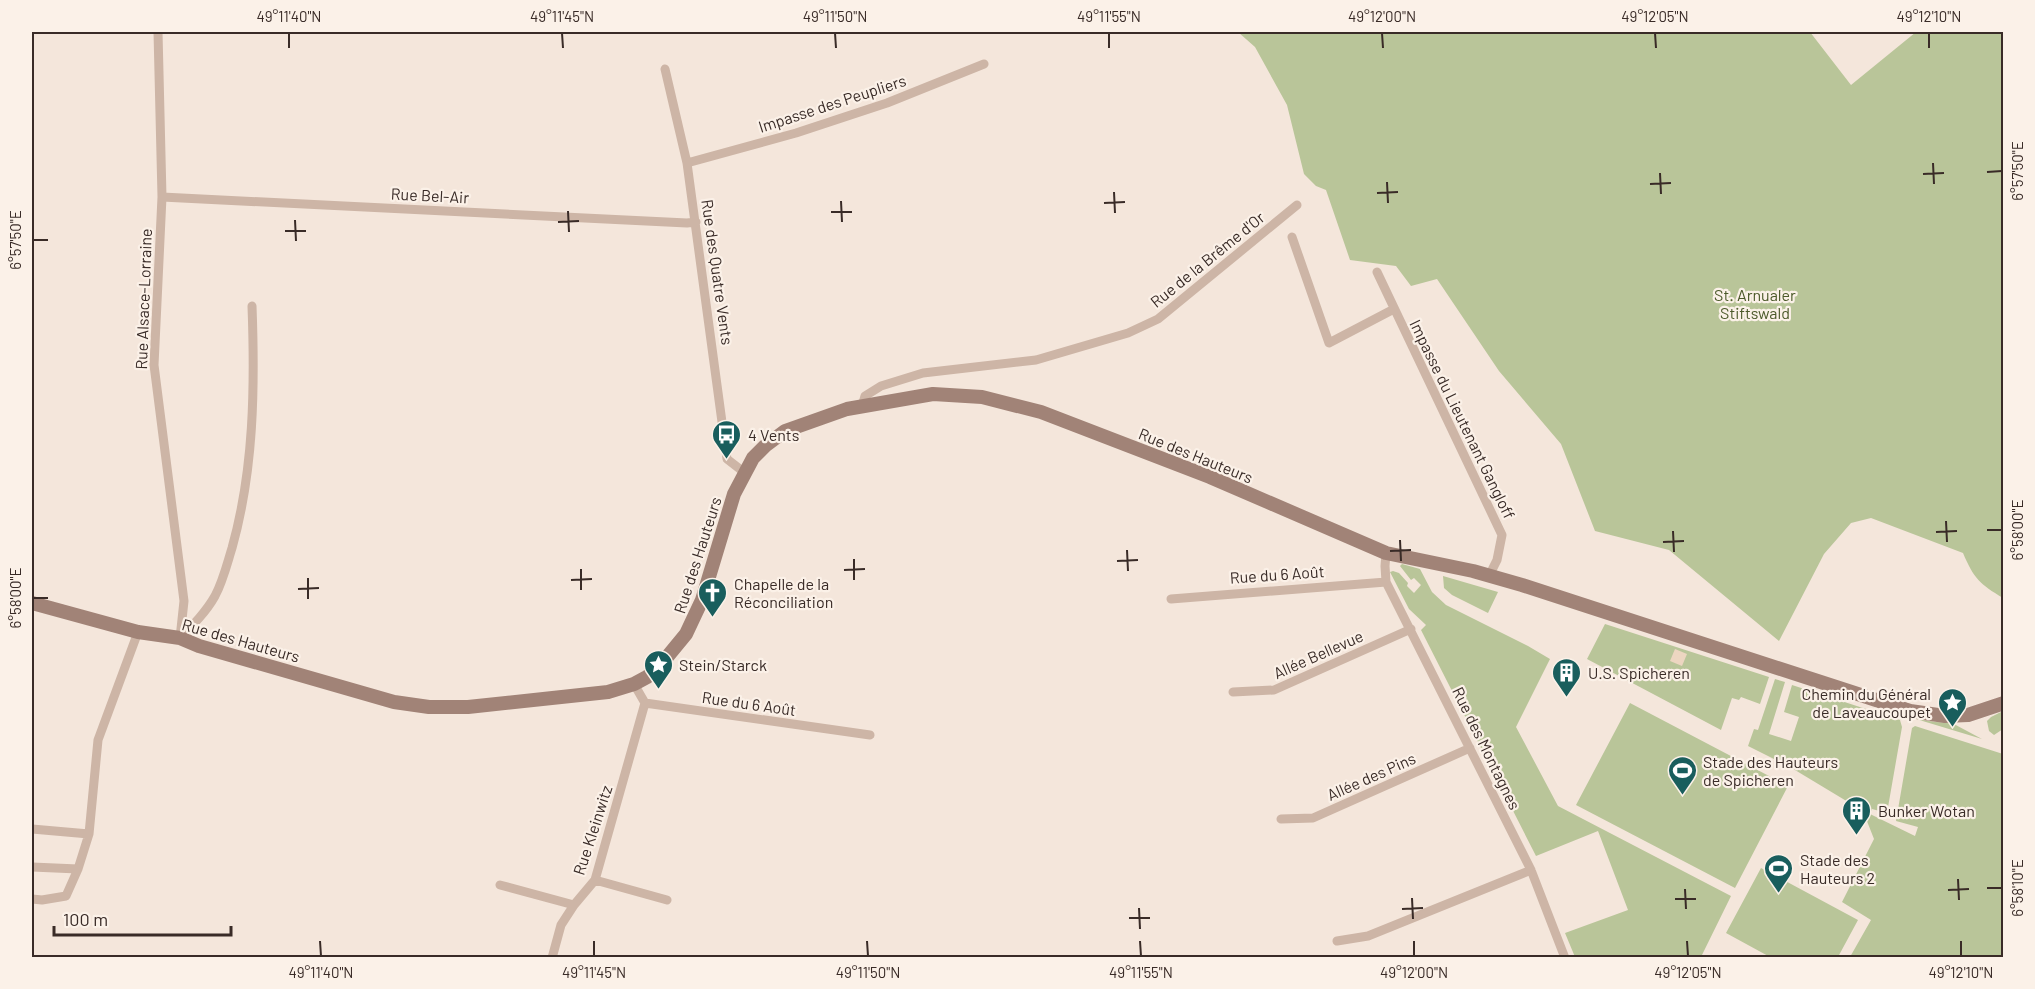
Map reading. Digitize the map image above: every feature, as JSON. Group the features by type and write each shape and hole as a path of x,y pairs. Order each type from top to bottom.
{"street":[{"name":"Rue Alsace-Lorraine","path":"158,32 162,196 154,365 184,601 180,638"},
{"name":"Impasse des Peupliers","path":"687,163 796,133 887,103 984,64"},
{"name":"Rue des Quatre Vents","path":"664,69 687,163 727,459 745,473"},
{"name":"Rue Bel-Air","path":"162,196 696,222"},
{"name":"Rue de la Brême d'Or","path":"862,406 865,396 881,386 923,373 1036,360 1128,333 1158,319 1297,205"},
{"name":"Impasse du Lieutenant Gangloff","path":"1292,237 1329,343 1394,309"},
{"name":"Impasse du Lieutenant Gangloff","path":"1377,272 1502,535 1497,560 1489,576"},
{"path":"180,638 201,616 216,595 239,521 250,450 254,387 252,306"},
{"name":"Rue des Hauteurs","path":"33,608 138,632 180,638 199,646 394,702 468,707 608,692 634,684 647,677 658,668 687,634 702,600 734,494 753,458 765,446 785,431 847,409 933,394 982,397 1041,412 1210,477 1386,553 1473,571 1910,711 1945,716 1968,715 2004,703"},
{"name":"Rue des Montagnes","path":"1386,553 1386,582 1531,870 1565,957"},
{"name":"Rue du 6 Août","path":"1171,599 1386,582"},
{"name":"Allée Bellevue","path":"1233,692 1274,690 1411,629"},
{"path":"32,899 42,900 66,896 78,868 89,834 98,740 138,632"},
{"path":"634,684 645,703"},
{"name":"Rue du 6 Août","path":"645,703 870,735"},
{"name":"Rue Kleinwitz","path":"552,957 561,925 595,880 645,703"},
{"name":"Allée des Pins","path":"1281,819 1312,818 1470,748"},
{"path":"32,829 89,834"},
{"path":"32,867 78,868"},
{"path":"1337,941 1368,936 1531,870"},
{"path":"595,880 667,900"},
{"path":"500,885 574,905"}],"green space":[{"name":"St. Arnualer Stiftswald","path":"1238,32 1810,32 1851,85 1916,32 2003,32 2003,598 1978,580 1963,553 1871,518 1851,523 1824,554 1779,641 1669,550 1595,531 1561,444 1499,371 1437,279 1411,286 1396,266 1350,260 1326,190 1316,186 1304,174 1287,105 1255,47"},
{"path":"1402,564 1420,569 1432,592 1446,605 1550,659 1516,727 1558,806 1731,896 1701,957 1575,957 1565,933 1628,910 1598,831 1536,856 1421,630 1426,625 1409,609 1390,572 1399,573 1414,593 1421,585 1414,578 1411,580 1400,566"},
{"path":"1443,576 1498,592 1488,613 1452,595 1444,588"},
{"path":"1605,624 1769,677 1760,704 1741,697 1739,700 1732,698 1721,730 1587,659"},
{"path":"1775,679 1785,682 1769,734 1791,741 1799,717 1784,712 1792,685 1900,720 1902,727 1887,813 1872,809 1870,814 1915,836 1918,827 1896,821 1912,728 1915,726 2003,754 2003,957 1850,957 1871,920 1842,902 1874,839 1863,811 1790,767 1748,746 1754,729 1758,730"},
{"name":"Stade des Hauteurs de Spicheren","path":"1630,703 1788,786 1735,888 1576,805"},
{"path":"2003,711 2003,729 1994,735 1989,731 1987,721"},
{"path":"1916,719 1952,723 1982,739"},
{"name":"Stade des Hauteurs 2","path":"1761,868 1858,920 1838,957 1770,957 1726,933"}],"shaded area":[{"path":"1675,649 1687,654 1682,666 1670,661"}],"place":[{"name":"4 Vents","path":"727,460"},
{"name":"Chapelle de la Réconciliation","path":"713,618"},
{"name":"Stein/Starck","path":"658,690"},
{"name":"U.S. Spicheren","path":"1567,698"},
{"name":"Chemin du Général de Laveaucoupet","path":"1952,728"},
{"name":"Stade des Hauteurs de Spicheren","path":"1682,796"},
{"name":"Bunker Wotan","path":"1857,836"},
{"name":"Stade des Hauteurs 2","path":"1779,894"}]}
